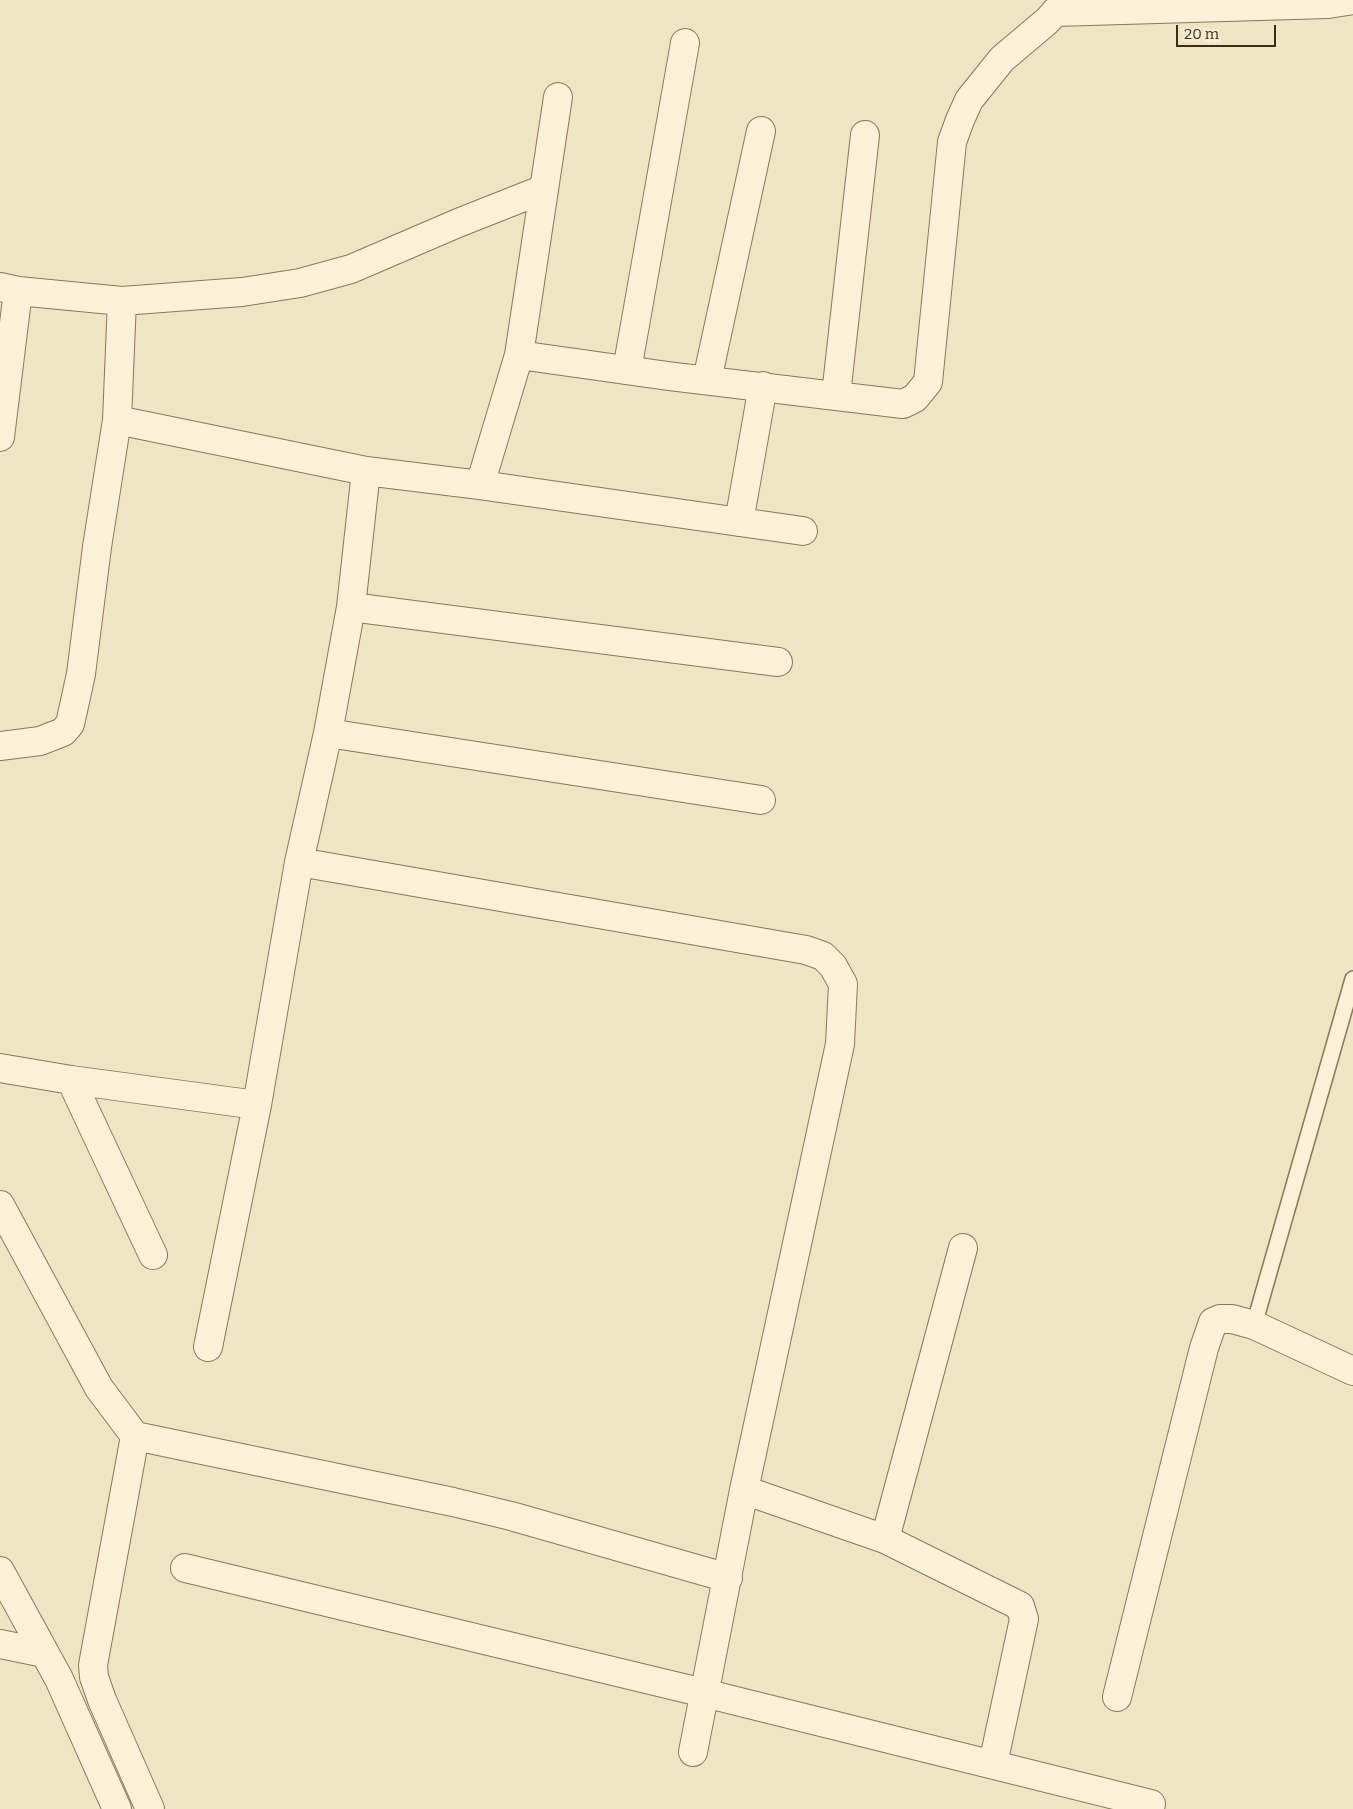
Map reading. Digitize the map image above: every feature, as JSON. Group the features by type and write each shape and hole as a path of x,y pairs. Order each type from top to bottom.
{"street":[{"path":"519,356 903,404 915,398 928,382 952,142 960,120 969,100 1002,59 1047,21 1060,6 1328,4 1353,0"},
{"path":"627,370 685,44"},
{"path":"480,485 519,356 558,97"},
{"path":"707,380 761,131"},
{"path":"836,395 865,135"},
{"path":"0,437 9,289 122,301 242,292 300,283 352,269 458,223 544,190"},
{"path":"0,746 40,740 63,732 70,724 81,674 97,546 117,420 122,301"},
{"path":"739,522 763,386"},
{"path":"117,420 366,471 480,485 803,531"},
{"path":"208,1347 256,1105 299,862 328,733 351,607 366,471"},
{"path":"351,607 778,662"},
{"path":"328,733 761,800"},
{"path":"299,862 806,950 823,956 833,966 843,984 840,1044 744,1490 693,1752"},
{"path":"0,1068 72,1080 256,1105"},
{"path":"72,1080 153,1255"},
{"path":"0,1205 99,1388 136,1436 482,1509 728,1578"},
{"path":"885,1539 963,1248"},
{"path":"1118,1697 1210,1326 1216,1320 1232,1319 1254,1326 1353,1371"},
{"path":"136,1436 93,1665 94,1677 102,1700 150,1809"},
{"path":"744,1490 885,1539 1020,1606 1024,1619 993,1764"},
{"path":"185,1568 704,1693 1151,1804"},
{"path":"0,1571 59,1679 117,1809"},
{"path":"0,1644 44,1653"}],"lane":[{"path":"1254,1326 1353,978"}]}
